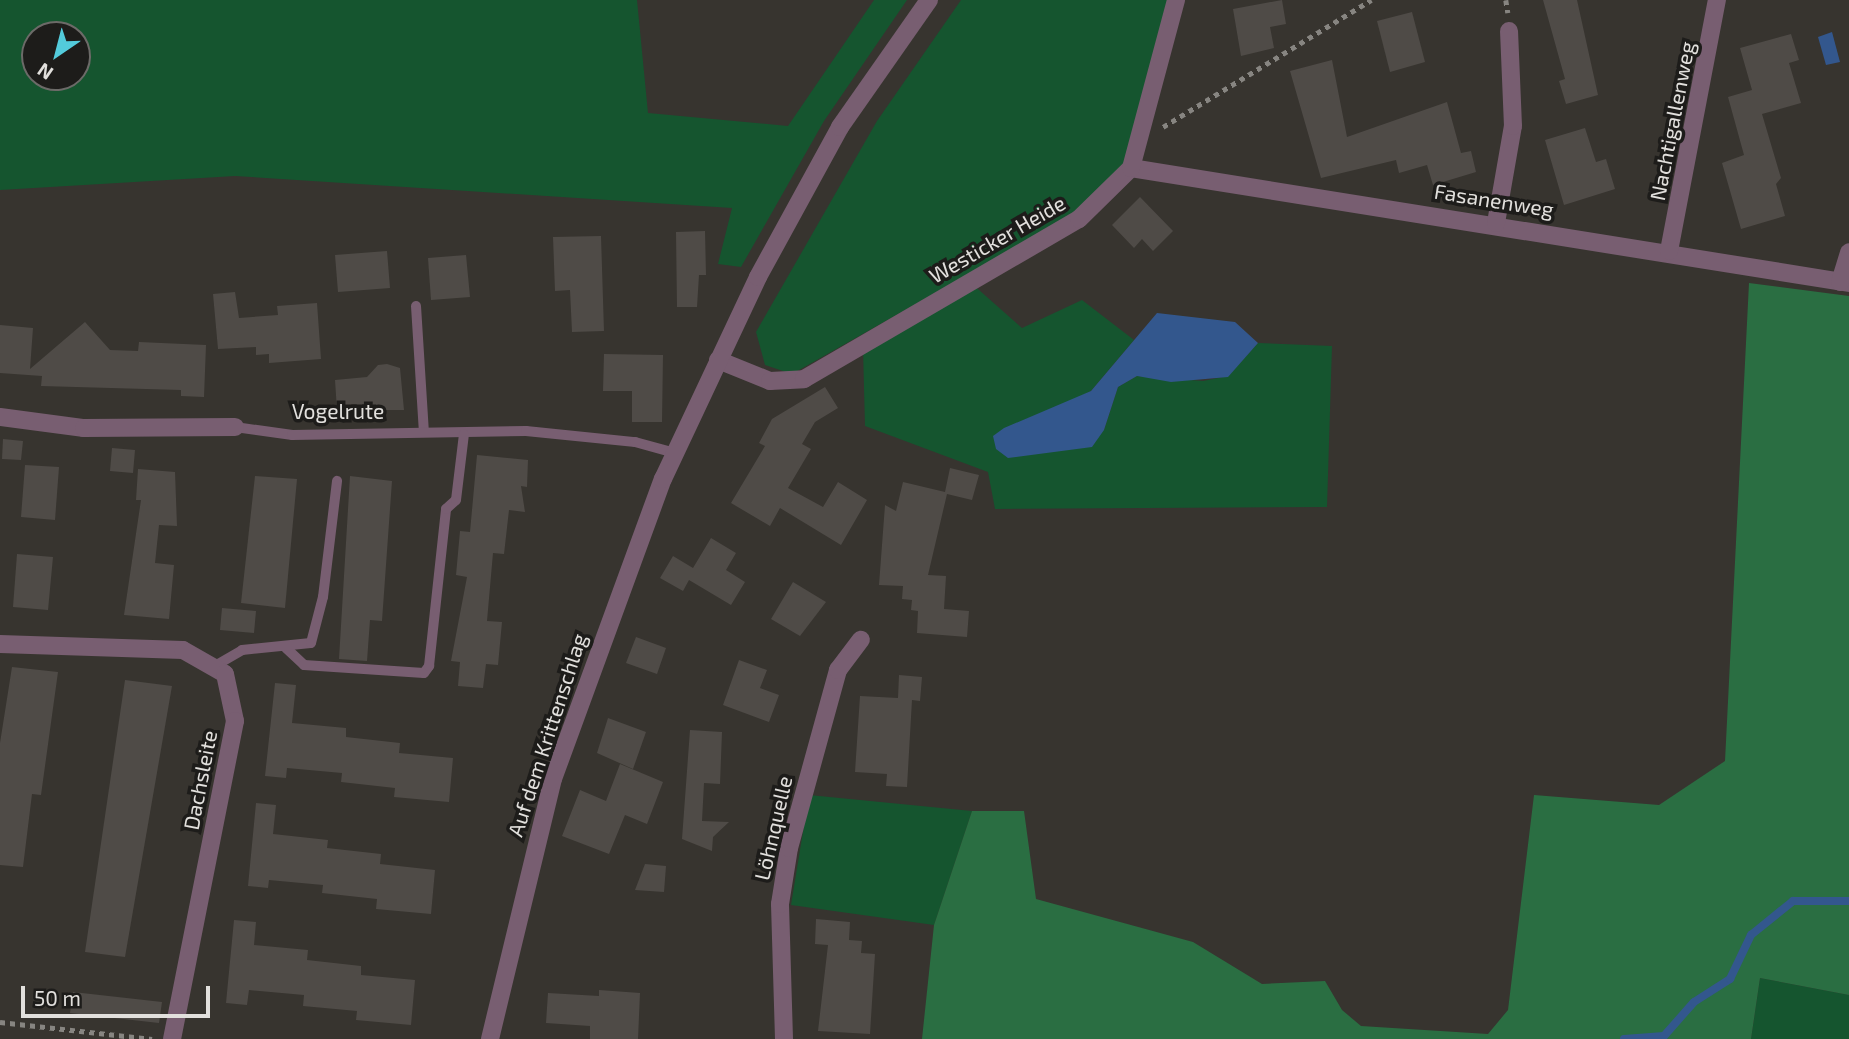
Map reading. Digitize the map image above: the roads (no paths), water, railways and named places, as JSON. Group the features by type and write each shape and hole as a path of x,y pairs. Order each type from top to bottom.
{"street":[{"path":"675,453 718,360 841,127 929,0"},
{"name":"Westicker Heide","path":"718,360 770,381 804,379 1079,219 1131,168 1176,0"},
{"name":"Nachtigallenweg","path":"1669,251 1717,0"},
{"path":"1496,223 1513,125 1509,31"},
{"name":"Fasanenweg","path":"1131,168 1496,223 1845,283"},
{"path":"1845,283 1849,252"},
{"name":"Vogelrute","path":"0,417 84,428 235,427"},
{"name":"Auf dem Krittenschlag","path":"490,1039 554,779 603,634 675,453"},
{"name":"Löhnquelle","path":"784,1039 780,904 789,848 838,670 861,640"},
{"name":"Dachsleite","path":"0,644 183,650 225,674 235,721 172,1039"}],"lane":[{"path":"416,306 424,432"},
{"name":"Vogelrute","path":"235,427 292,435 424,432 582,435 675,453"},
{"path":"286,648 304,665 424,673 429,666 446,509 456,500 464,434"},
{"path":"212,667 242,650 286,648 310,643 317,630 337,481"}],"water":[{"path":"1832,32 1840,62 1826,65 1818,37"},
{"path":"1157,313 1235,322 1258,343 1228,377 1171,382 1137,376 1118,387 1104,430 1092,447 1008,458 996,449 993,436 1004,428 1091,391"}],"waterway":[{"path":"1624,1039 1664,1036 1694,1002 1730,979 1751,935 1793,901 1849,901"}]}
